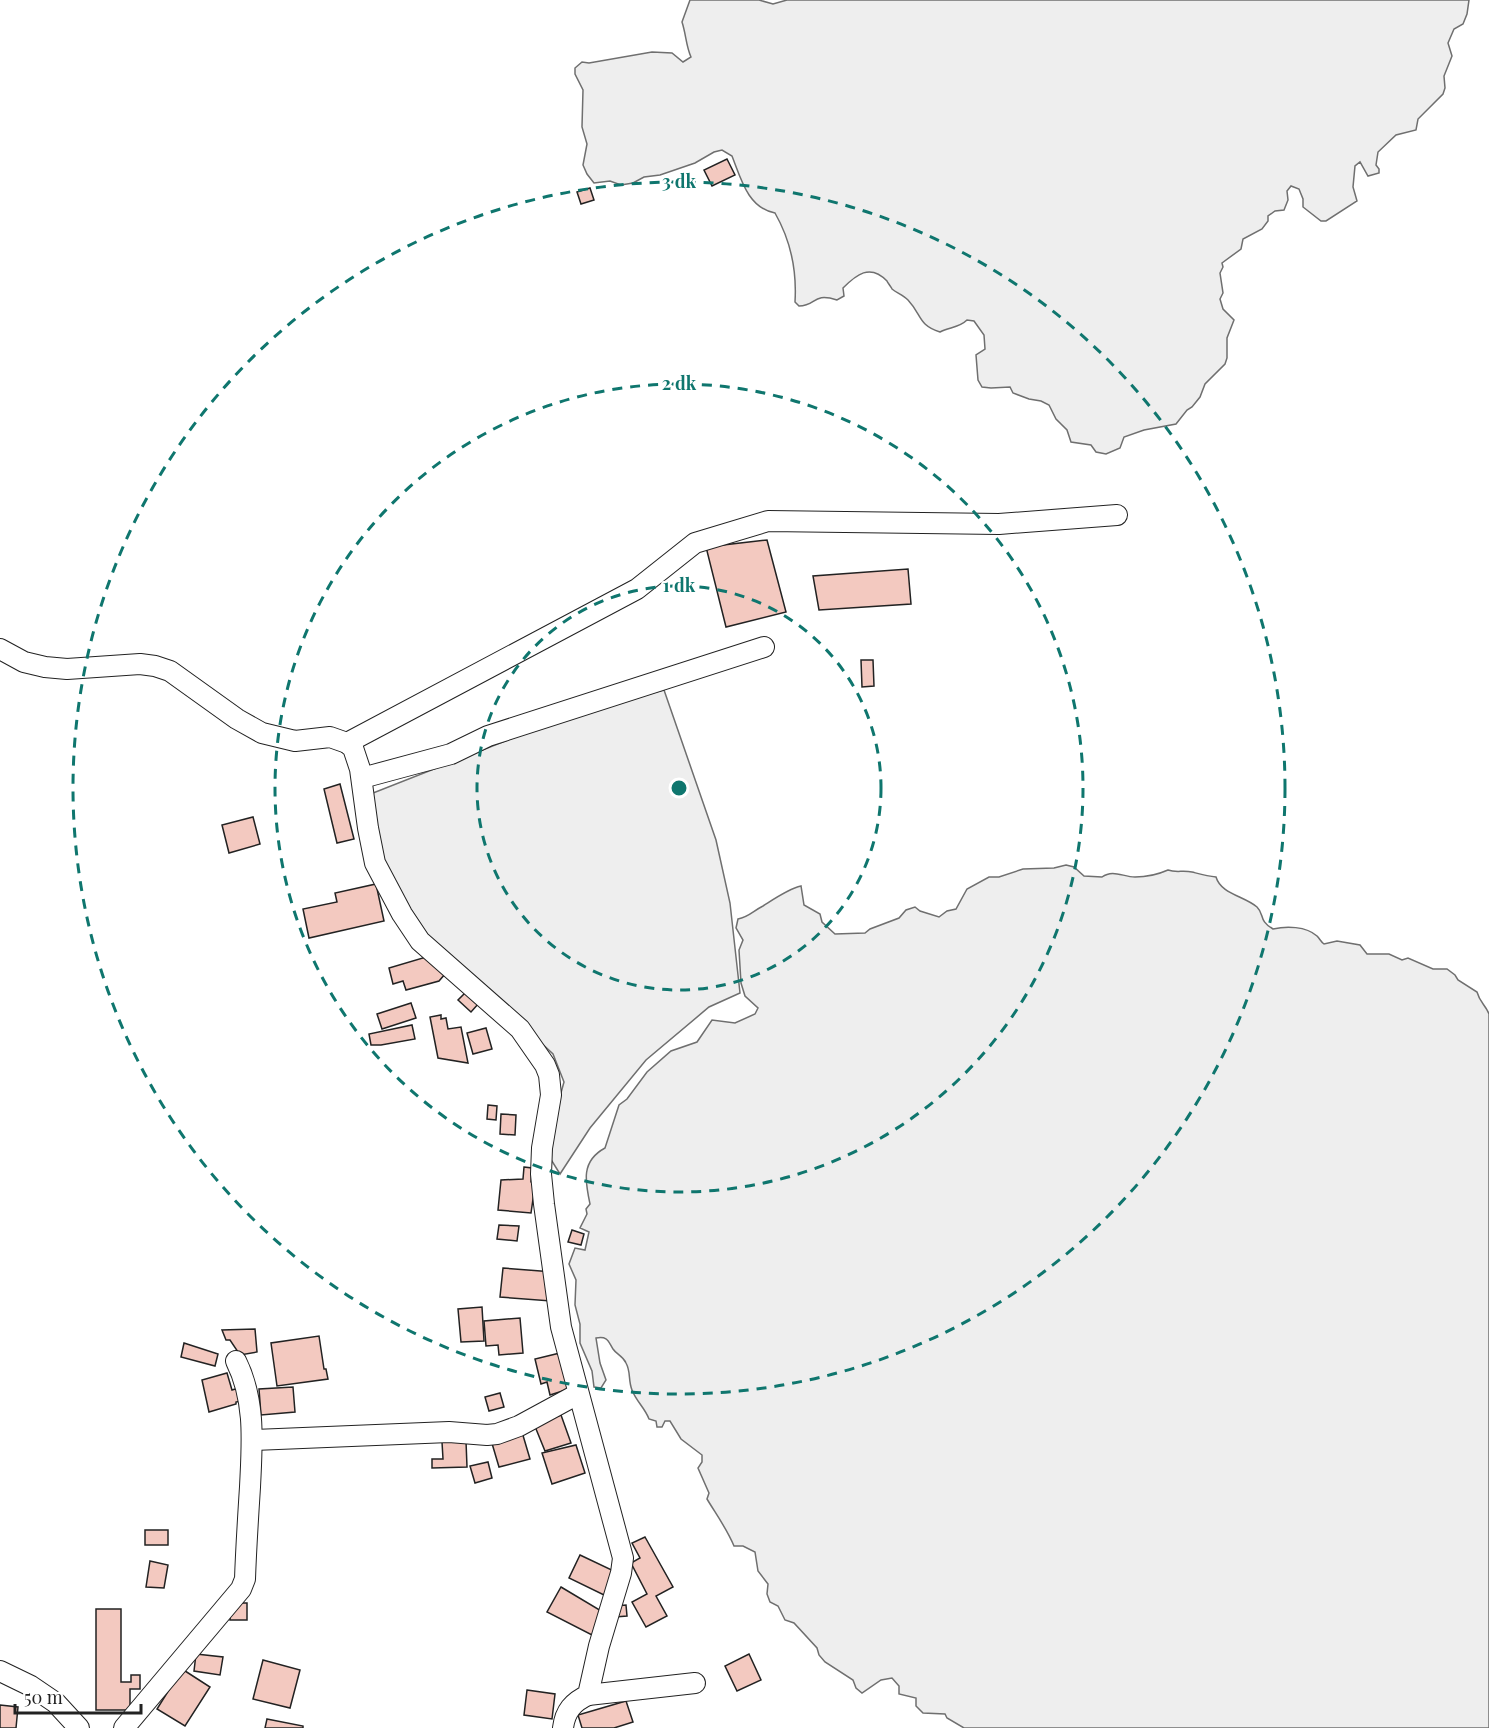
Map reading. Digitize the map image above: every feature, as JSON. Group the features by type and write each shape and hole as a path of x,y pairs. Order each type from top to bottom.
{"street":[{"path":"347,743 637,589 695,543 768,521 999,524 1117,515"},
{"path":"362,778 451,754 488,736 764,647"},
{"path":"0,649 24,662 45,667 68,669 140,664 155,666 179,677 237,719 262,733 295,741 330,737 347,743 353,748 362,778 375,862 402,914 420,941 520,1029 545,1065 549,1075 551,1095 542,1148 544,1204 561,1327 622,1558 621,1573 599,1646 588,1695"},
{"path":"124,1728 241,1589 245,1579 252,1440 250,1402 245,1380 236,1361"},
{"path":"252,1440 449,1432 497,1434 519,1426 578,1394"},
{"path":"0,1671 31,1686 56,1703 79,1728"},
{"path":"563,1728 567,1712 579,1699 588,1695 695,1683"}],"shaded area":[{"path":"690,0 759,0 773,4 787,0 1469,0 1463,24 1454,29 1448,43 1452,56 1444,76 1443,94 1418,119 1416,130 1396,135 1378,152 1376,165 1379,173 1368,176 1360,162 1355,166 1353,187 1357,201 1326,221 1321,221 1303,207 1299,189 1291,186 1287,191 1288,200 1284,210 1275,211 1268,216 1268,221 1262,229 1243,239 1241,249 1222,263 1220,273 1223,293 1220,299 1223,309 1234,320 1227,338 1225,364 1205,384 1200,397 1176,424 1144,430 1124,437 1120,448 1106,454 1096,452 1091,445 1071,442 1067,430 1056,419 1049,405 1013,393 1010,387 982,387 978,380 976,355 985,349 984,335 974,321 967,320 961,325 940,332 933,329 924,323 908,300 875,273 858,275 843,288 844,296 837,300 819,298 809,304 799,306 795,302 792,256 781,224 775,213 766,210 752,199 742,183 732,156 722,150 695,163 660,175 644,177 633,183 621,185 610,181 594,183 583,165 587,144 582,127 583,90 575,74 575,68 582,62 589,63 652,52 672,53 683,62 691,57 682,22"},
{"path":"664,690 716,840 730,903 740,993 709,1007 646,1060 590,1128 560,1174 545,1150 564,1082 553,1054 431,940 378,860 368,795 589,708"},
{"path":"1066,865 1074,867 1084,876 1102,877 1114,873 1139,877 1168,870 1189,871 1216,877 1228,891 1257,907 1265,923 1273,929 1290,927 1302,929 1317,936 1324,944 1337,941 1360,945 1367,954 1389,954 1402,960 1408,958 1433,969 1447,969 1458,980 1477,992 1489,1014 1489,1728 964,1728 947,1718 945,1714 923,1713 916,1706 916,1698 899,1694 899,1686 892,1678 881,1680 862,1693 856,1688 853,1680 825,1662 817,1648 794,1623 785,1620 778,1606 770,1602 767,1594 768,1584 758,1571 755,1552 743,1546 734,1546 707,1499 709,1493 698,1468 702,1462 702,1455 681,1439 670,1421 665,1421 662,1427 657,1427 656,1421 649,1419 632,1390 625,1361 603,1338 596,1338 600,1363 606,1380 601,1388 594,1387 592,1371 580,1343 580,1324 575,1305 576,1280 569,1264 575,1248 585,1250 589,1232 580,1228 590,1204 586,1180 588,1165 597,1153 605,1148 619,1105 627,1099 647,1072 671,1051 697,1042 712,1020 735,1023 755,1014 758,1008 745,996 741,983 739,950 743,940 736,928 738,919 801,886 804,905 820,914 822,922 835,934 865,933 899,918 906,910 915,907 939,917 947,911 956,909 967,889 989,877 999,877 1023,869 1054,868"}],"building":[{"path":"727,159 735,175 712,186 704,170"},
{"path":"590,188 594,200 581,204 577,192"},
{"path":"767,540 786,612 726,627 706,547"},
{"path":"908,569 911,604 819,610 813,576"},
{"path":"861,660 873,660 874,686 862,687"},
{"path":"340,784 354,839 337,843 324,789"},
{"path":"253,817 260,844 229,853 222,825"},
{"path":"376,884 384,921 309,938 303,909 337,902 335,893"},
{"path":"426,957 445,974 439,981 406,990 403,981 393,984 389,968"},
{"path":"467,991 479,1003 471,1012 458,1000"},
{"path":"411,1003 416,1018 382,1029 377,1014"},
{"path":"441,1015 441,1019 446,1018 448,1029 461,1027 468,1063 438,1058 430,1017"},
{"path":"412,1025 415,1039 371,1045 369,1034"},
{"path":"486,1028 492,1049 473,1054 467,1033"},
{"path":"488,1105 497,1106 496,1120 487,1119"},
{"path":"501,1114 516,1115 515,1135 500,1134"},
{"path":"524,1167 532,1168 531,1182 535,1185 531,1213 498,1210 501,1180 523,1179"},
{"path":"499,1225 519,1226 517,1241 497,1239"},
{"path":"572,1230 584,1234 581,1245 568,1242"},
{"path":"503,1268 553,1272 551,1301 500,1297"},
{"path":"482,1307 484,1341 461,1342 458,1309"},
{"path":"520,1318 523,1353 499,1355 498,1345 486,1346 484,1321"},
{"path":"255,1329 257,1352 240,1355 230,1340 226,1340 222,1330"},
{"path":"319,1336 324,1369 326,1369 328,1379 277,1386 271,1343"},
{"path":"184,1343 218,1354 215,1366 181,1357"},
{"path":"560,1353 569,1389 550,1395 547,1382 541,1384 535,1359"},
{"path":"227,1373 232,1390 242,1387 245,1400 209,1412 202,1380"},
{"path":"293,1387 295,1412 261,1415 259,1389"},
{"path":"500,1393 504,1407 489,1411 485,1397"},
{"path":"561,1415 571,1443 545,1451 534,1424"},
{"path":"522,1432 530,1459 499,1467 491,1440"},
{"path":"466,1441 467,1467 432,1468 432,1459 443,1459 442,1442"},
{"path":"576,1445 585,1473 552,1484 542,1453"},
{"path":"488,1462 492,1478 475,1483 470,1466"},
{"path":"145,1530 168,1530 168,1545 145,1545"},
{"path":"645,1537 673,1587 656,1596 667,1616 646,1627 632,1602 647,1594 631,1563 640,1558 632,1543"},
{"path":"580,1555 616,1572 604,1595 569,1578"},
{"path":"150,1561 168,1565 164,1588 146,1587"},
{"path":"561,1587 603,1612 592,1635 547,1612"},
{"path":"231,1603 247,1603 247,1620 230,1620"},
{"path":"626,1605 627,1616 615,1617 614,1606"},
{"path":"96,1609 121,1609 121,1682 131,1682 131,1675 140,1675 140,1689 130,1689 130,1710 96,1710"},
{"path":"196,1654 223,1657 220,1675 194,1671"},
{"path":"749,1654 761,1680 737,1691 725,1666"},
{"path":"263,1660 300,1670 290,1708 253,1699"},
{"path":"182,1669 210,1687 185,1726 157,1709"},
{"path":"527,1690 555,1694 552,1719 524,1715"},
{"path":"626,1701 633,1722 614,1728 582,1728 578,1715"},
{"path":"0,1705 18,1707 16,1728 0,1728"},
{"path":"267,1719 303,1726 303,1728 265,1728"}]}
